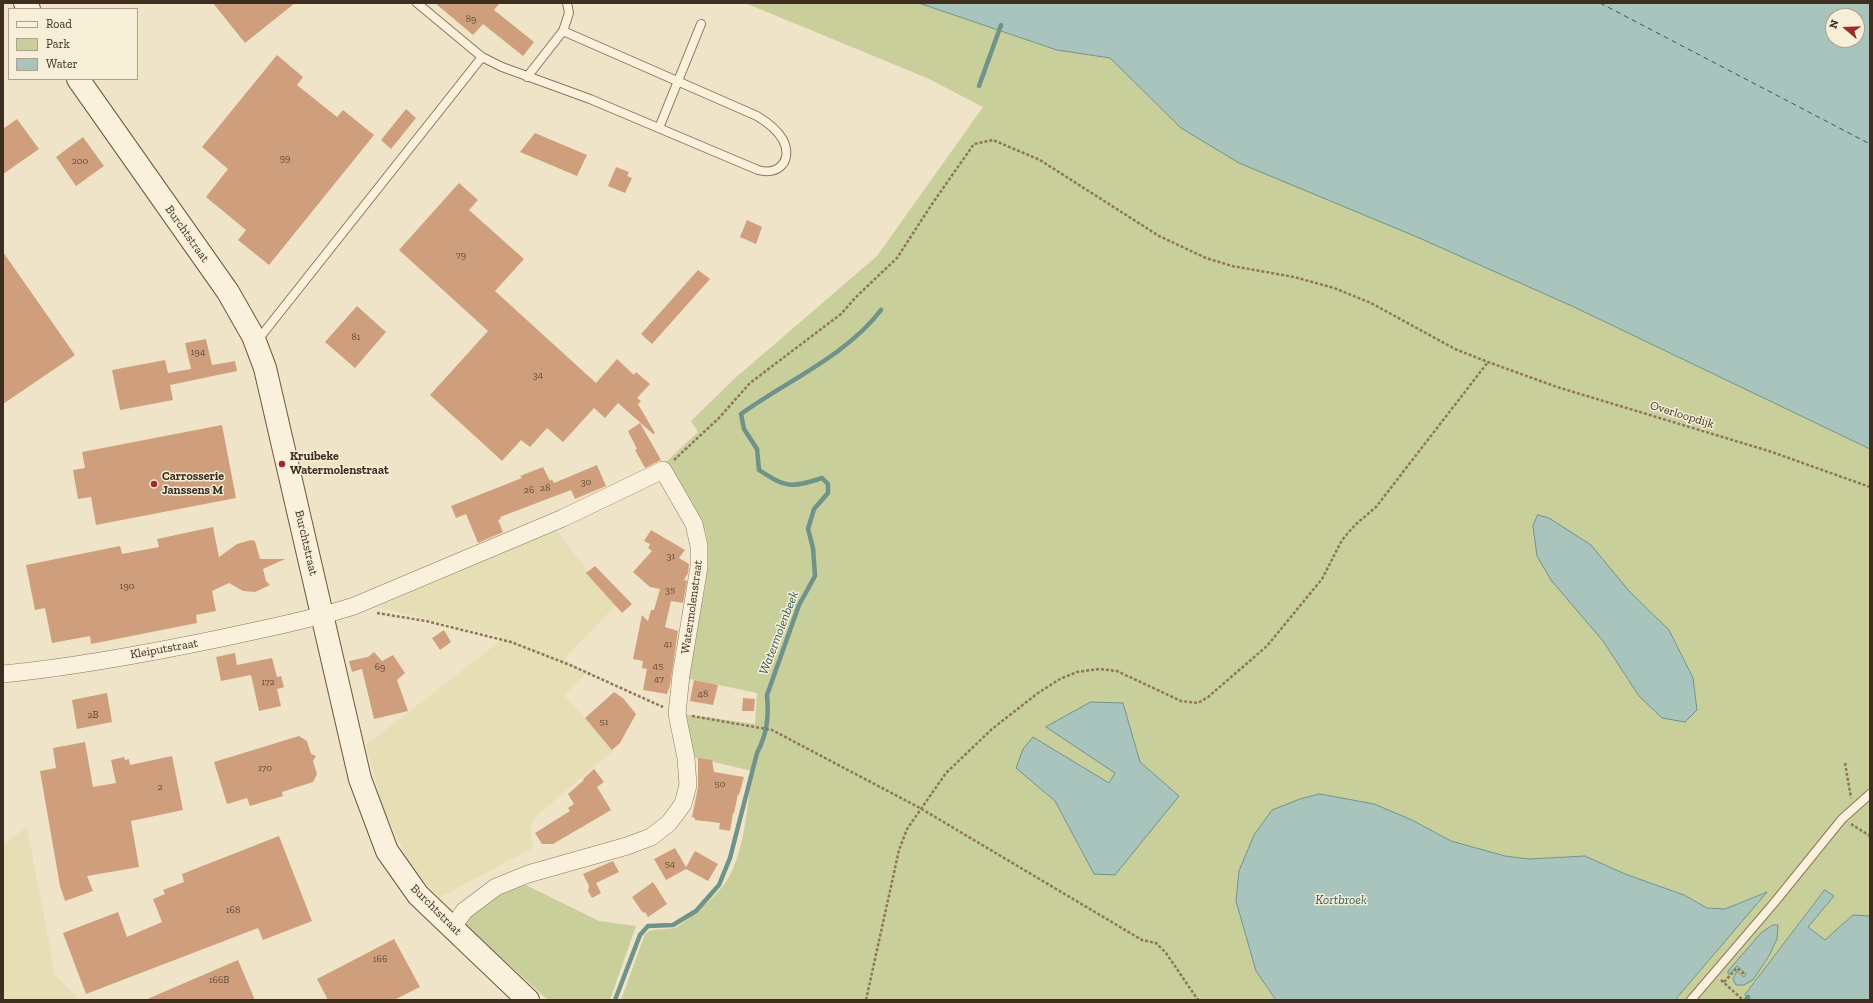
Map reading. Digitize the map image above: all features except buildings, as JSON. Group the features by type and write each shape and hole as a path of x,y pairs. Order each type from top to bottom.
{"main road":[{"name":"Burchtstraat","path":"79,80 228,292 255,343 265,368 360,779 387,851 418,895 528,1000"}],"street":[{"path":"323,617 354,606 556,521 663,470"},
{"name":"Watermolenstraat","path":"453,927 464,911 496,887 528,874 633,844 651,837 669,823 683,804 688,785 686,758 677,714 681,675 699,567 700,546 694,524 663,470"},
{"name":"Kleiputstraat","path":"3,674 38,671 175,648 323,617"}],"lane":[{"path":"417,3 482,57 527,77 590,99 766,173 774,171 782,166 786,158 786,149 782,139 767,122 758,116 563,31"},
{"path":"527,77 563,31 569,13 567,3"},
{"path":"658,128 701,24"},
{"path":"255,343 482,57"},
{"path":"1691,1000 1774,904 1842,819 1852,808 1870,794"}],"path":[{"name":"Overloopdijk","path":"663,470 719,418 750,383 841,314 856,297 897,258 932,204 974,144 993,140 1040,160 1178,247 1232,266 1294,277 1334,288 1371,303 1455,349 1488,362 1557,387 1769,451 1870,487"},
{"path":"866,1000 899,850 907,829 920,808 946,773 992,729 1038,692 1060,679 1077,672 1099,669 1117,671 1182,702 1198,703 1208,697 1267,646 1322,579 1342,540 1355,525 1376,507 1488,362"},
{"path":"376,613 426,621 511,642 570,665 677,714 772,730 920,808 1142,940 1156,943 1166,953 1198,1000"},
{"path":"1845,763 1852,808"},
{"path":"1842,819 1870,836"},
{"path":"1724,982 1737,968 1744,974"},
{"path":"1714,973 1743,1000"}],"shaded area":[{"path":"556,530 615,606 564,659 588,672 564,695 614,750 535,817 531,826 531,837 534,847 439,898 410,865 382,806 366,745 504,638 377,607"},
{"path":"27,827 55,975 79,1000 3,1000 3,844"}],"green space":[{"path":"745,3 919,3 1057,50 1110,58 1181,128 1574,307 1870,449 1870,916 1853,915 1825,940 1807,927 1834,896 1825,890 1746,995 1751,1000 1675,1000 1766,892 1725,909 1707,908 1684,895 1625,874 1585,856 1529,859 1505,856 1451,841 1412,820 1239,871 1236,901 1256,971 1276,1000 621,1000 645,934 649,931 672,929 680,925 713,897 723,886 730,874 741,846 752,771 692,757 684,714 755,724 757,693 685,678 698,625 706,582 708,545 705,531 693,504 666,462 698,432 691,421 734,379 877,256 983,107 927,78","holes":["1549,518 1565,529 1669,630 1693,678 1697,710 1639,696 1603,641","1123,703 1140,762 1179,796 1094,874 1055,801 1016,768 1033,737 1109,783 1115,773","1777,939 1769,956 1753,980 1733,979 1737,972 1744,977 1746,974 1737,965"]},
{"path":"524,884 599,921 636,926 610,1000 548,1000 464,924 474,910 494,898"}],"water":[{"path":"919,3 1870,3 1870,449 1574,307 1417,237 1239,163 1181,128 1110,58 1057,50"},
{"path":"1538,515 1549,518 1591,545 1629,591 1669,630 1693,678 1697,710 1685,722 1662,718 1639,696 1603,641 1551,580 1537,556 1533,526"},
{"path":"1091,702 1123,703 1140,762 1179,796 1115,875 1094,874 1055,801 1016,768 1023,749 1033,737 1109,783 1115,773 1046,727"},
{"name":"Kortbroek","path":"1320,794 1374,804 1412,820 1451,841 1505,856 1529,859 1585,856 1625,874 1684,895 1707,908 1725,909 1767,892 1675,1000 1276,1000 1256,971 1236,901 1239,871 1254,835 1272,810 1300,799"},
{"path":"1825,890 1834,896 1808,927 1825,940 1853,915 1870,916 1870,1000 1751,1000 1745,995"},
{"path":"1773,925 1778,925 1777,939 1769,956 1753,980 1744,985 1736,985 1733,979 1737,971 1744,977 1746,974 1737,966 1730,974 1728,974 1728,971 1761,933"}],"waterway":[{"name":"Watermolenbeek","path":"979,86 1001,25"},
{"name":"Watermolenbeek","path":"615,1000 640,935 648,926 673,925 696,911 719,885 730,858 757,753 765,732 768,711 767,695 799,605 815,576 813,548 808,529 814,509 828,493 828,484 822,478 796,485 783,483 759,470 757,449 744,429 741,414 834,354 851,341 881,310"}],"ferry route":[{"path":"1600,3 1870,144"}],"place":[{"name":"Kruibeke Watermolenstraat","path":"282,464"},
{"name":"Carrosserie Janssens M","path":"154,484"}]}
